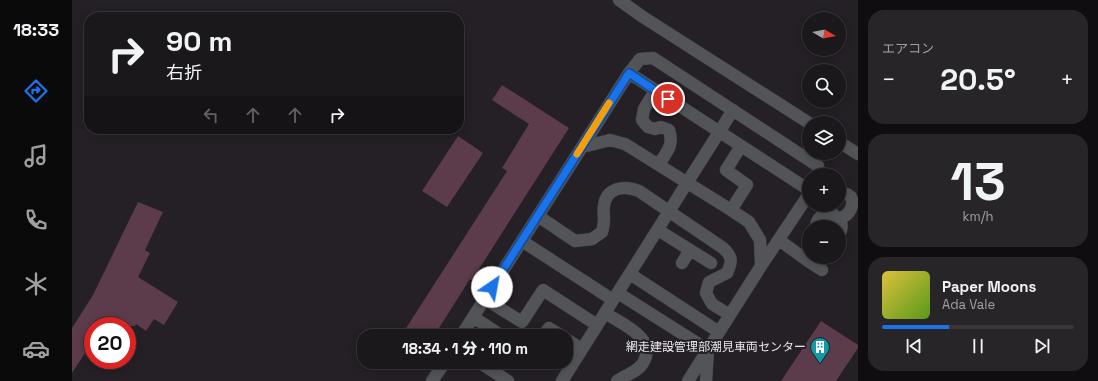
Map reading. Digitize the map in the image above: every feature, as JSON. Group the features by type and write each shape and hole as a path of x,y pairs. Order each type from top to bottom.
{"lane":[{"path":"619,0 643,17 802,119"},
{"path":"465,329 629,73 640,59 653,58 818,166 818,168"},
{"path":"629,73 802,185"},
{"path":"655,91 644,109 642,120 648,127 655,129 661,127 669,130 672,138 669,150 658,164"},
{"path":"562,381 733,110"},
{"path":"582,146 610,140 625,144 731,210 748,222 760,240 761,266"},
{"path":"731,210 747,185 726,170 741,146"},
{"path":"846,146 858,154"},
{"path":"538,216 575,241 592,239 602,232 604,205 610,193 620,188 631,188 639,191 730,254 731,264 727,273 709,282 706,293 712,304 730,315"},
{"path":"835,212 839,217 847,217 854,209 854,201 846,194"},
{"path":"688,381 802,205"},
{"path":"817,220 830,212"},
{"path":"658,230 711,264"},
{"path":"779,240 802,255"},
{"path":"522,241 708,350"},
{"path":"682,263 690,250"},
{"path":"815,264 822,270"},
{"path":"630,274 719,332"},
{"path":"485,299 522,322 543,290 598,325"},
{"path":"605,313 635,331 644,340 646,353 642,364 617,381"},
{"path":"473,317 491,329"},
{"path":"573,343 582,349"},
{"path":"706,381 708,350"},
{"path":"432,381 440,369"},
{"path":"490,369 508,381"}],"building":[{"path":"502,85 569,128 472,280 470,279 438,329 405,329 507,171 502,168 529,124 492,100"},
{"path":"458,136 483,153 447,207 422,191"},
{"path":"138,202 163,212 145,250 150,253 138,277 178,302 164,325 154,319 146,331 136,324 136,317 84,317 84,355 72,373 72,328 93,295"},
{"name":"網走建設管理部潮見車両センター","path":"821,321 858,345 858,348 836,381 781,381"}],"slow traffic":[{"path":"577,154 609,103"}],"place":[{"name":"網走建設管理部潮見車両センター","path":"820,364"}],"route":[{"path":"492,287 629,73 668,99"}]}
